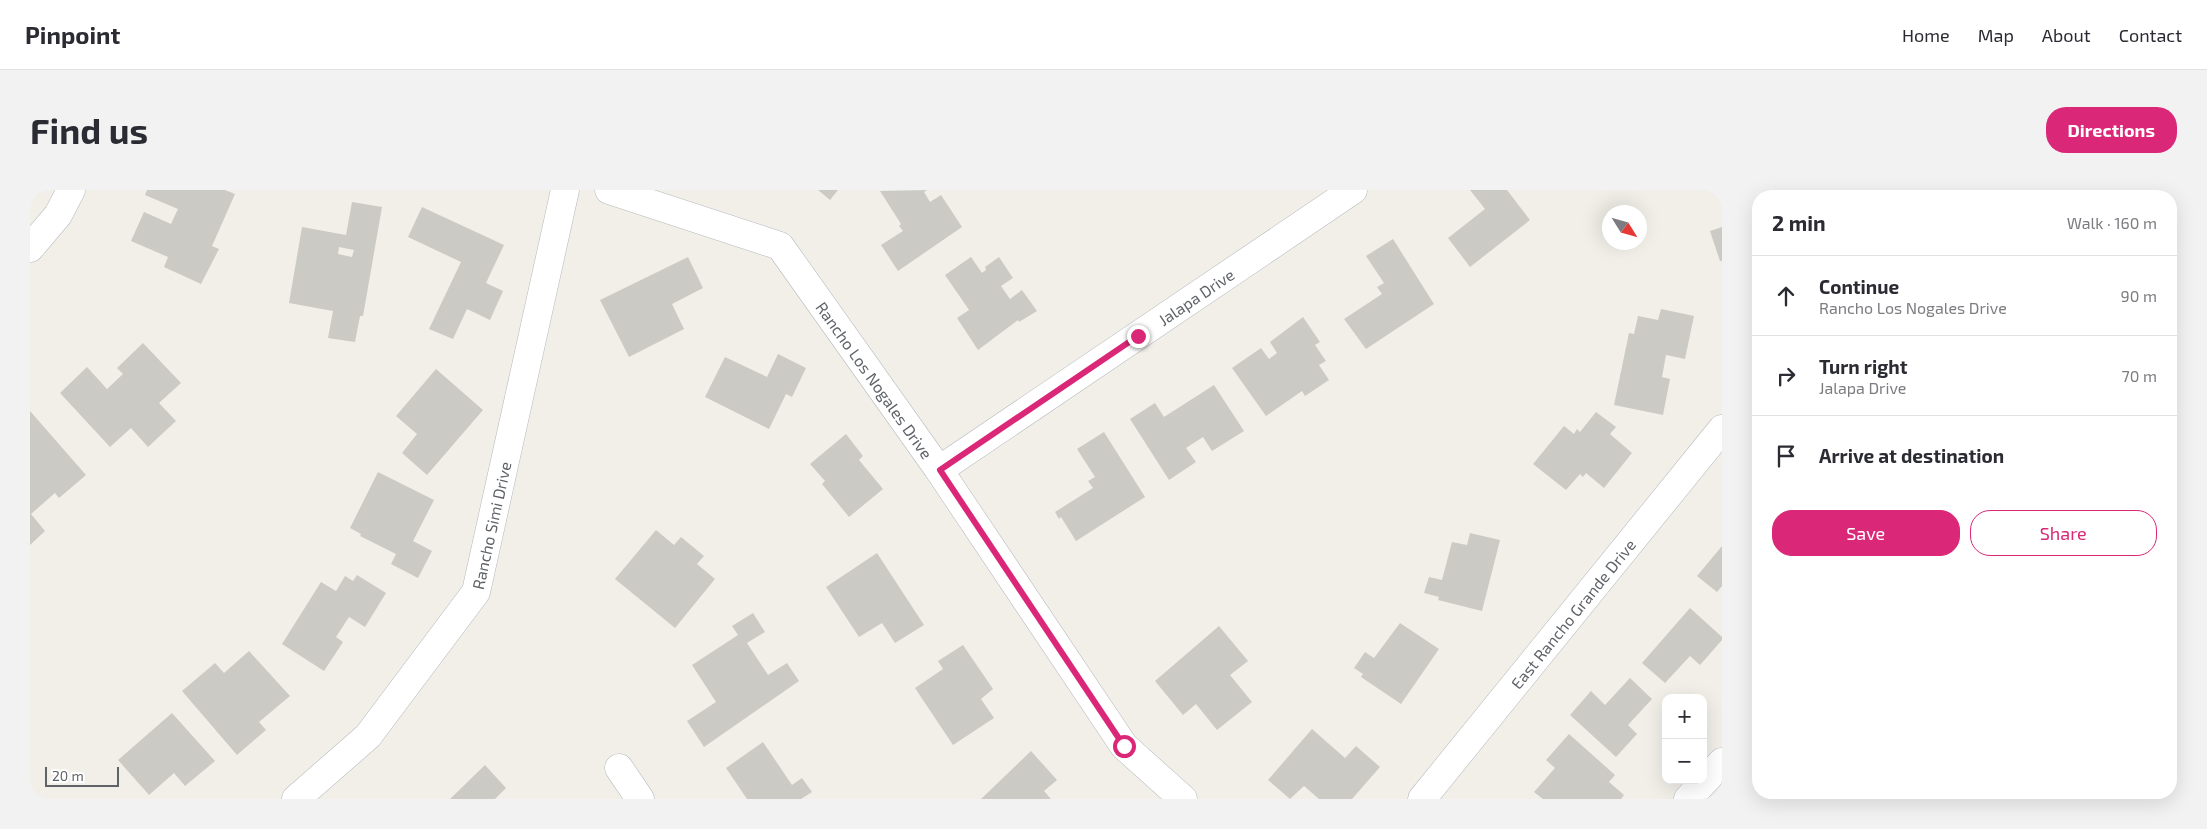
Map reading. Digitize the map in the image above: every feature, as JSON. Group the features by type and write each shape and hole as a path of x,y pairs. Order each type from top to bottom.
{"street":[{"path":"30,248 58,216 71,190"},
{"name":"Rancho Simi Drive","path":"296,799 368,736 476,592 565,190"},
{"name":"Rancho Los Nogales Drive","path":"609,190 780,246 940,470 1124,746 1184,799"},
{"name":"Jalapa Drive","path":"940,470 1353,190"},
{"name":"East Rancho Grande Drive","path":"1422,799 1722,429"},
{"path":"1688,799 1722,762"},
{"path":"618,768 640,799"}],"building":[{"path":"147,190 225,190 235,194 212,246 219,249 201,284 164,267 168,257 131,241 144,212 171,224 178,209 145,195"},
{"path":"818,190 838,190 830,200"},
{"path":"927,190 924,192 930,202 941,195 962,227 898,271 881,245 903,231 899,226 901,224 880,191"},
{"path":"1470,190 1507,190 1530,220 1470,267 1448,238 1485,209"},
{"path":"352,202 382,207 363,316 360,316 355,342 328,338 333,311 289,303 302,227 346,235","holes":["339,247 354,250 352,257 338,254"]},
{"path":"422,207 504,245 486,283 503,291 490,320 467,309 453,339 429,329 461,262 408,237"},
{"path":"1722,227 1722,261 1720,261 1710,231"},
{"path":"1393,239 1434,304 1366,349 1344,319 1382,294 1377,287 1384,283 1366,256"},
{"path":"688,257 703,288 672,304 684,329 629,357 600,300"},
{"path":"971,257 982,273 986,270 985,267 999,257 1013,278 1001,286 1010,299 1022,290 1037,311 1019,322 1018,320 978,350 957,318 969,310 945,275"},
{"path":"1661,309 1694,316 1685,359 1666,355 1662,377 1670,379 1663,415 1614,405 1629,333 1634,334 1638,316 1658,320"},
{"path":"1303,317 1320,342 1315,345 1326,361 1319,365 1329,380 1305,396 1302,391 1266,416 1232,368 1261,348 1269,359 1277,353 1270,342"},
{"path":"143,343 181,383 159,403 176,421 148,447 131,428 110,447 60,393 87,367 107,389 123,374 117,368"},
{"path":"778,354 806,368 792,397 786,394 769,429 705,397 725,357 767,377"},
{"path":"436,369 483,410 427,475 402,453 417,434 396,416"},
{"path":"1214,385 1244,431 1212,451 1203,437 1186,448 1196,462 1169,480 1130,419 1155,403 1164,417"},
{"path":"30,411 86,475 59,498 55,493 31,514 45,531 30,545"},
{"path":"1596,412 1616,427 1610,434 1632,453 1604,488 1586,473 1583,477 1580,474 1566,490 1533,464 1564,426 1574,434 1577,429 1580,432"},
{"path":"1104,432 1145,497 1076,541 1061,517 1059,519 1055,512 1093,488 1088,481 1095,477 1077,449"},
{"path":"846,434 863,456 859,460 883,489 849,517 822,484 825,481 810,464"},
{"path":"378,472 434,500 413,541 432,551 418,578 391,564 396,554 360,536 361,534 350,528"},
{"path":"656,530 674,545 681,537 704,556 697,564 715,579 675,628 615,579"},
{"path":"1470,533 1500,540 1482,611 1438,600 1439,597 1424,593 1429,577 1442,580 1452,542 1467,545"},
{"path":"1722,546 1722,586 1717,592 1697,576"},
{"path":"877,553 924,625 895,643 882,623 859,637 826,587"},
{"path":"357,575 386,593 365,627 349,617 336,637 343,642 324,671 282,644 321,582 336,591 345,576 353,581"},
{"path":"1690,608 1722,637 1722,640 1700,665 1690,656 1665,683 1642,663"},
{"path":"753,613 765,632 747,643 768,675 787,663 799,681 704,747 687,721 716,702 692,665 738,635 732,626"},
{"path":"1400,623 1439,649 1401,704 1361,677 1363,674 1354,668 1365,652 1374,658"},
{"path":"1219,626 1248,661 1230,675 1252,702 1217,730 1196,704 1183,715 1155,681"},
{"path":"963,645 993,689 981,699 994,718 953,745 915,688 943,669 938,661"},
{"path":"249,651 290,696 259,722 266,730 237,755 182,691 215,663 224,673"},
{"path":"1630,678 1652,699 1628,725 1637,734 1616,757 1570,715 1591,691 1605,705"},
{"path":"172,713 215,761 185,786 174,773 149,795 118,760"},
{"path":"1312,729 1345,758 1356,746 1380,767 1352,799 1319,799 1304,786 1290,799 1268,780"},
{"path":"1569,734 1615,775 1609,782 1624,795 1621,799 1543,799 1534,792 1555,768 1546,760"},
{"path":"763,742 792,785 802,778 812,792 801,799 747,799 726,768"},
{"path":"1031,751 1057,780 1044,791 1051,799 981,799"},
{"path":"485,765 506,788 495,799 450,799"}],"route":[{"path":"1124,746 940,470 1138,336"}]}
